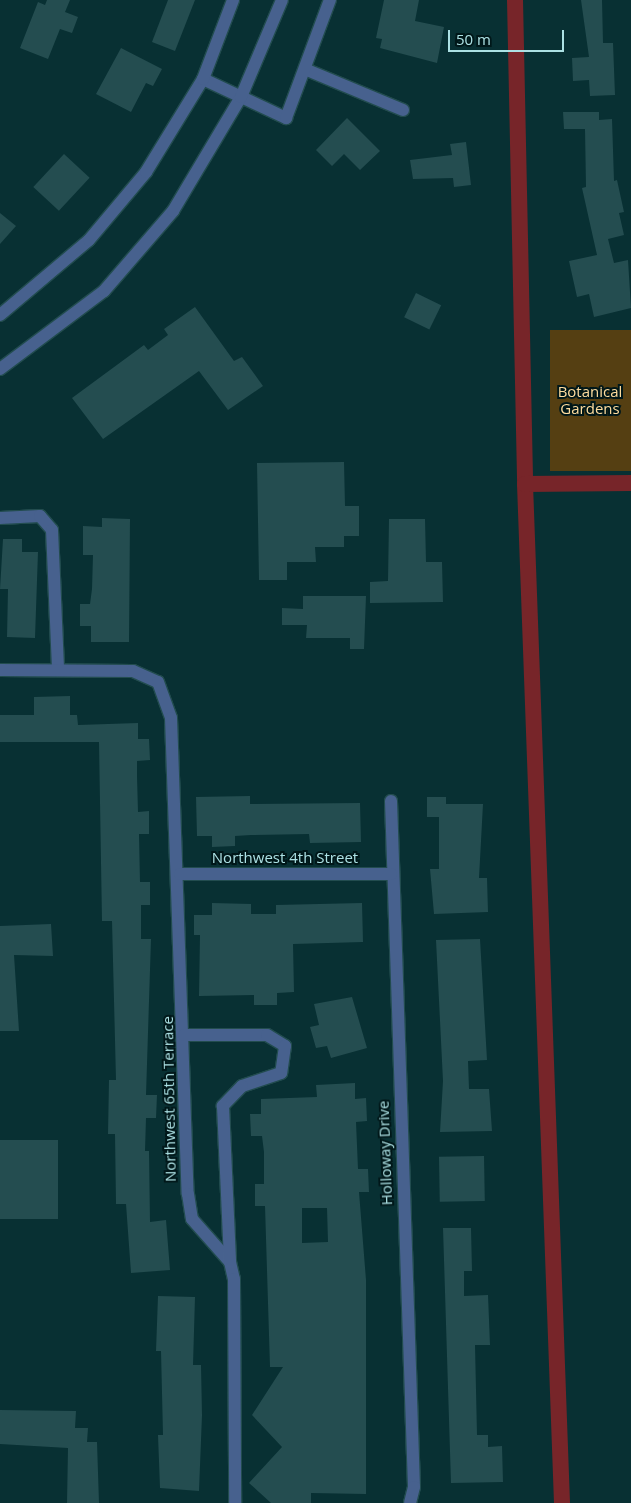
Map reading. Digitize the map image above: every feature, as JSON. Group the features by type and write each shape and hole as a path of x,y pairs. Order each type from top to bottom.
{"street":[{"path":"0,315 62,265 112,216 146,172 203,79 234,0"},
{"path":"0,369 78,313 140,253 193,182 242,97 282,0"},
{"path":"203,79 286,118 308,70 330,0"},
{"path":"308,70 403,110"},
{"path":"0,518 40,516 54,537 58,670 0,670"},
{"name":"Northwest 65th Terrace","path":"58,670 133,671 158,682 171,718 180,874 188,1194 192,1219 230,1262"},
{"name":"Holloway Drive","path":"391,801 391,874 414,1487 410,1503"},
{"name":"Northwest 4th Street","path":"180,874 391,874"},
{"path":"184,1035 267,1035 285,1046 282,1073 242,1086 223,1106 230,1262 235,1503"}],"green space":[{"name":"Botanical Gardens","path":"550,330 631,330 631,471 550,471"}],"building":[{"path":"47,0 70,0 65,12 78,17 72,33 60,29 48,59 20,48 38,2 45,5"},
{"path":"168,0 195,0 175,51 152,42"},
{"path":"384,0 419,0 415,21 444,27 437,63 380,48 382,39 376,38"},
{"path":"581,0 602,0 603,43 613,43 615,95 590,96 589,80 573,81 572,58 589,57"},
{"path":"121,48 162,69 153,86 146,83 131,112 96,94"},
{"path":"563,112 599,112 599,120 612,119 614,181 617,180 624,212 619,213 624,235 608,239 614,263 628,260 631,308 594,317 589,294 577,297 569,261 597,255 582,188 586,187 585,129 564,129"},
{"path":"347,118 380,151 360,170 344,154 332,166 316,150"},
{"path":"466,142 471,185 454,187 453,178 413,179 410,160 452,155 450,144"},
{"path":"64,154 90,178 59,211 33,187"},
{"path":"0,213 16,226 0,244"},
{"path":"416,293 441,305 429,330 404,317"},
{"path":"195,307 234,361 242,357 263,386 228,410 199,371 103,439 72,398 144,345 148,350 168,335 164,329"},
{"path":"344,462 345,506 359,506 359,536 344,536 344,547 315,547 316,562 287,562 287,580 259,580 257,463"},
{"path":"102,518 130,519 129,642 91,642 91,626 80,626 80,604 90,604 92,589 93,555 83,555 83,526 102,527"},
{"path":"389,519 425,519 426,562 442,562 443,602 370,603 370,582 388,581"},
{"path":"3,539 22,539 22,552 38,552 35,638 7,637 8,589 0,589"},
{"path":"303,596 366,596 364,649 350,649 350,638 306,638 307,625 282,625 282,608 303,609"},
{"path":"70,696 70,715 77,715 78,725 138,723 138,739 149,739 150,760 137,761 138,812 149,811 149,834 139,834 140,882 150,882 150,905 141,905 141,939 151,939 146,1095 157,1095 156,1118 146,1118 145,1151 149,1151 150,1222 166,1220 170,1270 131,1273 126,1204 116,1204 115,1134 108,1134 109,1080 116,1080 112,921 102,921 99,742 0,742 0,715 34,715 34,697"},
{"path":"250,796 250,804 360,803 361,842 310,843 309,834 251,835 235,836 235,846 212,847 212,836 197,836 196,797"},
{"path":"427,797 446,797 446,804 483,804 479,878 487,878 488,912 434,914 430,869 439,869 439,817 427,817"},
{"path":"212,903 251,904 251,914 276,914 276,905 362,903 363,942 293,944 294,992 277,993 277,1005 254,1005 254,995 199,996 200,935 194,935 194,915 212,915"},
{"path":"51,924 53,956 14,955 19,1031 0,1031 0,926"},
{"path":"480,939 487,1060 468,1061 469,1089 489,1089 492,1131 440,1132 443,1081 436,940"},
{"path":"352,997 367,1048 331,1058 327,1046 316,1048 310,1027 319,1025 314,1004"},
{"path":"355,1083 355,1099 366,1098 367,1121 356,1122 358,1169 368,1169 369,1192 359,1192 366,1280 366,1494 311,1493 311,1503 271,1503 249,1483 282,1447 252,1415 283,1367 270,1367 265,1206 255,1206 255,1184 264,1184 264,1152 262,1136 251,1136 250,1114 261,1114 261,1099 317,1097 316,1085","holes":["302,1208 327,1208 328,1242 302,1243"]},
{"path":"0,1140 58,1140 58,1219 0,1219"},
{"path":"484,1156 485,1201 440,1202 439,1157"},
{"path":"443,1228 471,1228 472,1271 464,1271 464,1296 488,1295 490,1345 475,1345 477,1435 488,1435 488,1447 502,1446 503,1482 451,1483"},
{"path":"158,1296 195,1297 193,1365 201,1365 202,1415 199,1491 160,1488 158,1435 163,1435 161,1351 156,1351"},
{"path":"0,1410 76,1411 75,1428 88,1428 87,1442 97,1442 99,1503 67,1503 68,1448 0,1444"}],"waterway":[{"path":"515,0 525,484 562,1503"},
{"path":"525,484 631,483"}]}
